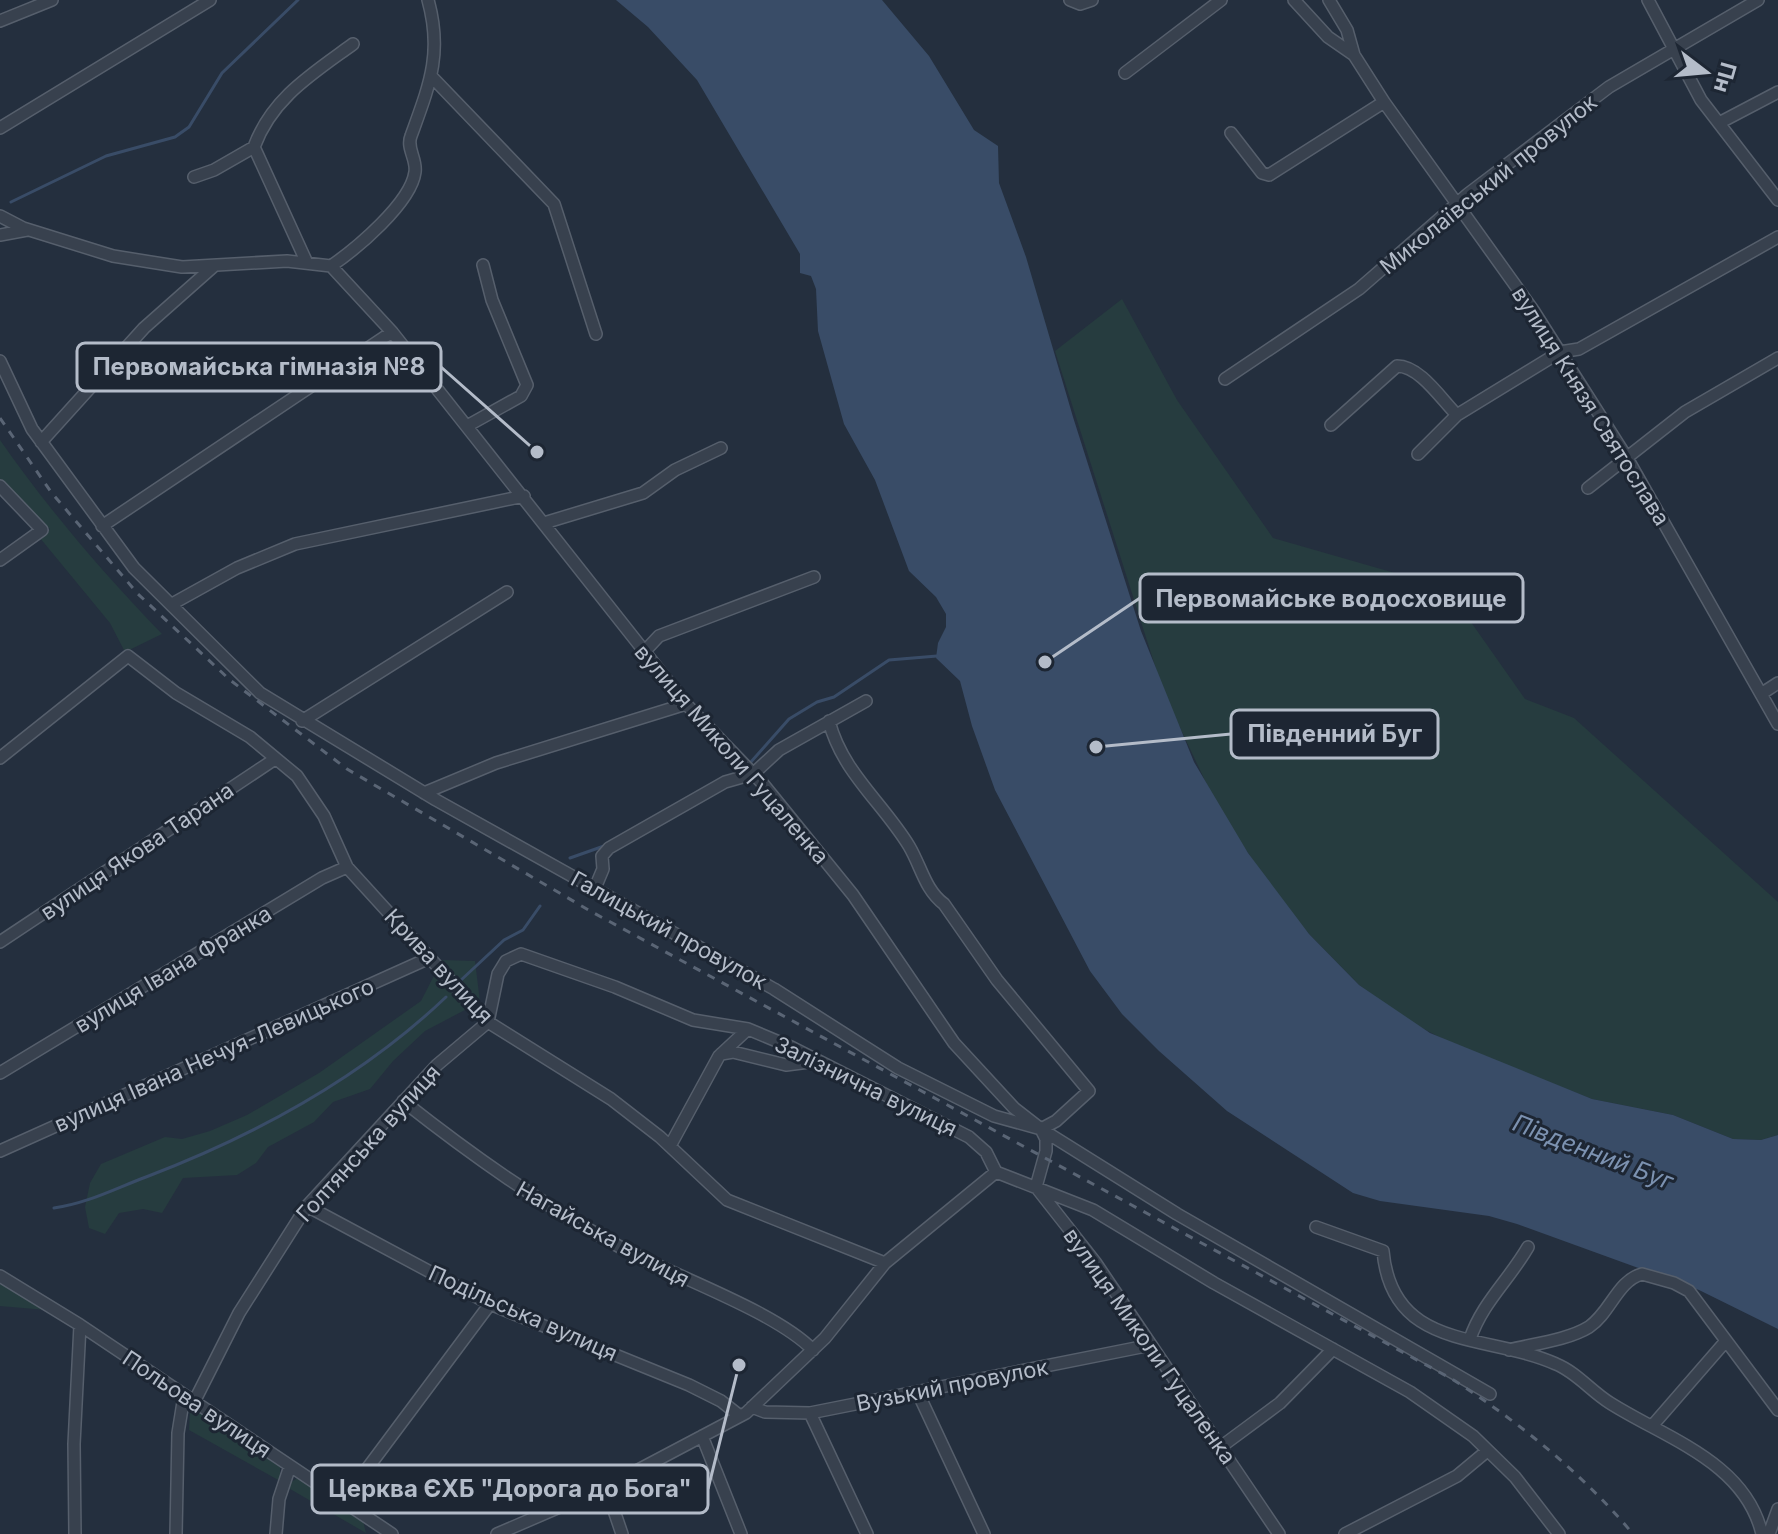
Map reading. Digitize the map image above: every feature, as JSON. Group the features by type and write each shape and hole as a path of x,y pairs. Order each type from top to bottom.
{"street":[{"path":"0,21 52,0"},
{"path":"0,128 210,0"},
{"path":"0,216 29,230 113,256 182,267 287,261 331,266 396,210 415,172 409,141 431,76 436,28 428,0"},
{"path":"1070,0 1080,4 1092,0"},
{"path":"1125,73 1221,0"},
{"path":"1294,0 1328,37 1354,55"},
{"name":"вулиця Князя Святослава","path":"1329,0 1347,30 1354,55 1384,102 1459,203 1627,458 1778,724"},
{"path":"1648,0 1701,100 1778,200"},
{"name":"Миколаївський провулок","path":"1225,379 1359,289 1459,203 1609,87 1758,0"},
{"path":"194,177 214,170 254,147 263,122 279,101 353,44"},
{"path":"431,76 554,204 596,334"},
{"path":"1719,123 1778,92"},
{"path":"1231,133 1262,173 1269,175 1384,102"},
{"path":"254,147 268,170 299,251 307,263"},
{"path":"0,235 29,230"},
{"path":"1418,454 1457,415 1560,352 1579,349 1778,237"},
{"path":"41,442 144,328 215,265"},
{"path":"467,426 521,396 527,385 492,300 483,265"},
{"name":"вулиця Миколи Гуцаленка","path":"331,266 392,332 686,704 753,774 853,895 954,1043 1014,1108 1041,1129"},
{"path":"102,526 392,332"},
{"path":"1588,488 1685,412 1778,358"},
{"name":"Галицький провулок","path":"0,361 41,442 134,568 260,693 424,793 774,989 898,1068 994,1116 1041,1129"},
{"path":"1331,425 1397,366 1407,366 1457,415"},
{"path":"544,523 643,493 675,470 721,448"},
{"path":"0,486 42,530 0,560"},
{"path":"172,604 237,568 295,544 524,496"},
{"path":"644,652 659,636 814,577"},
{"path":"302,721 507,592"},
{"name":"Крива вулиця","path":"0,758 128,656 176,693 250,737 297,776 324,816 347,867 427,959 488,1022 611,1099 670,1146 727,1200 885,1263"},
{"path":"1761,694 1778,683"},
{"path":"595,888 603,869 602,856 609,848 725,782 753,774 779,750 866,701"},
{"path":"424,793 496,763 686,704"},
{"path":"829,721 842,759 908,845 933,896 944,904 997,980 1089,1091 1056,1121 1041,1129"},
{"name":"вулиця Якова Тарана","path":"0,942 275,759"},
{"name":"вулиця Івана Франка","path":"0,1073 322,878 347,867"},
{"name":"Залізнична вулиця","path":"488,1022 498,974 506,961 521,954 615,987 693,1020 748,1029 969,1137 986,1152 996,1172"},
{"name":"вулиця Івана Нечуя-Левицького","path":"0,1151 427,959"},
{"name":"Голтянська вулиця","path":"176,1534 178,1433 189,1399 239,1313 307,1206 437,1065 488,1022"},
{"path":"670,1146 721,1054 748,1029"},
{"path":"721,1054 733,1052 786,1065 817,1061"},
{"name":"Нагайська вулиця","path":"403,1101 522,1192 680,1279 759,1314 813,1350"},
{"path":"1036,1187 1046,1151 1046,1139 1041,1129"},
{"path":"1041,1129 1177,1214 1490,1394"},
{"path":"497,1534 606,1487 740,1416 813,1350 855,1305 885,1263 996,1172 1093,1210 1410,1392 1473,1436 1515,1477 1559,1534"},
{"name":"вулиця Миколи Гуцаленка","path":"1036,1187 1095,1262 1279,1534"},
{"name":"Подільська вулиця","path":"307,1206 490,1304 689,1385 721,1401 740,1416"},
{"path":"1316,1227 1383,1251 1385,1274 1415,1320 1441,1335 1470,1339 1558,1364 1606,1401 1699,1453 1737,1483 1754,1505 1762,1534"},
{"path":"1470,1339 1485,1303 1510,1277 1528,1247"},
{"path":"1509,1350 1587,1328 1607,1310 1622,1286 1632,1277 1642,1274 1674,1283 1689,1291 1778,1410"},
{"name":"Польова вулиця","path":"0,1276 80,1325 343,1501 375,1529 392,1534"},
{"path":"343,1501 490,1304"},
{"path":"75,1534 74,1444 80,1325"},
{"path":"1652,1426 1725,1342"},
{"name":"Вузький провулок","path":"752,1407 765,1412 810,1413 1151,1345"},
{"path":"1222,1446 1280,1403 1333,1349"},
{"path":"918,1393 984,1534"},
{"path":"810,1413 867,1534"},
{"path":"702,1436 741,1534"},
{"path":"1345,1534 1457,1476 1487,1451"},
{"path":"276,1534 280,1491 290,1466"},
{"path":"606,1487 622,1534"},
{"path":"1769,1534 1778,1509"}],"green space":[{"path":"1122,299 1177,400 1273,538 1447,588 1525,699 1574,718 1778,902 1778,1135 1761,1140 1733,1139 1673,1115 1592,1099 1455,1045 1410,1022 1359,985 1309,934 1275,893 1219,810 1164,694 1055,351"},
{"path":"0,440 77,540 162,634 125,652 110,623 40,538 50,529 0,482"},
{"path":"442,960 475,961 480,1002 425,1031 393,1061 370,1089 333,1102 314,1122 268,1147 256,1163 237,1175 183,1178 162,1213 143,1209 119,1213 105,1234 89,1228 85,1207 90,1183 101,1164 165,1137 182,1139 210,1131 247,1115 319,1073 421,1001"},
{"path":"0,1285 47,1310 0,1306"},
{"path":"190,1409 198,1410 280,1467 280,1481 189,1430"},
{"path":"299,1477 363,1521 366,1533 285,1486"}],"water":[{"path":"616,0 882,0 929,56 974,130 998,146 999,183 1026,257 1141,631 1194,762 1248,853 1309,934 1359,985 1430,1033 1592,1099 1673,1115 1733,1139 1761,1140 1778,1135 1778,1329 1699,1290 1517,1224 1489,1216 1380,1201 1353,1193 1227,1111 1122,1014 1090,971 995,790 960,681 936,658 938,643 946,627 946,614 936,597 909,571 875,480 844,424 818,331 816,289 811,276 800,273 800,254 697,80 648,27"}],"waterway":[{"path":"11,202 106,156 175,137 189,127 222,73 298,0"},
{"path":"750,763 789,719 817,702 834,697 889,660 937,656"},
{"path":"570,858 604,846"},
{"path":"460,981 504,940 523,930 540,906"},
{"path":"54,1208 112,1191 187,1161 267,1123 378,1054 446,997"}],"railway":[{"path":"0,418 51,492 138,594 230,680 347,769 592,912 1452,1379 1502,1413 1571,1469 1633,1534"}],"place":[{"name":"Первомайська гімназія №8","path":"537,452"},
{"name":"Первомайське водосховище","path":"1045,662"},
{"name":"Південний Буг","path":"1096,747"},
{"name":"Церква ЄХБ \"Дорога до Бога\"","path":"739,1365"}]}
